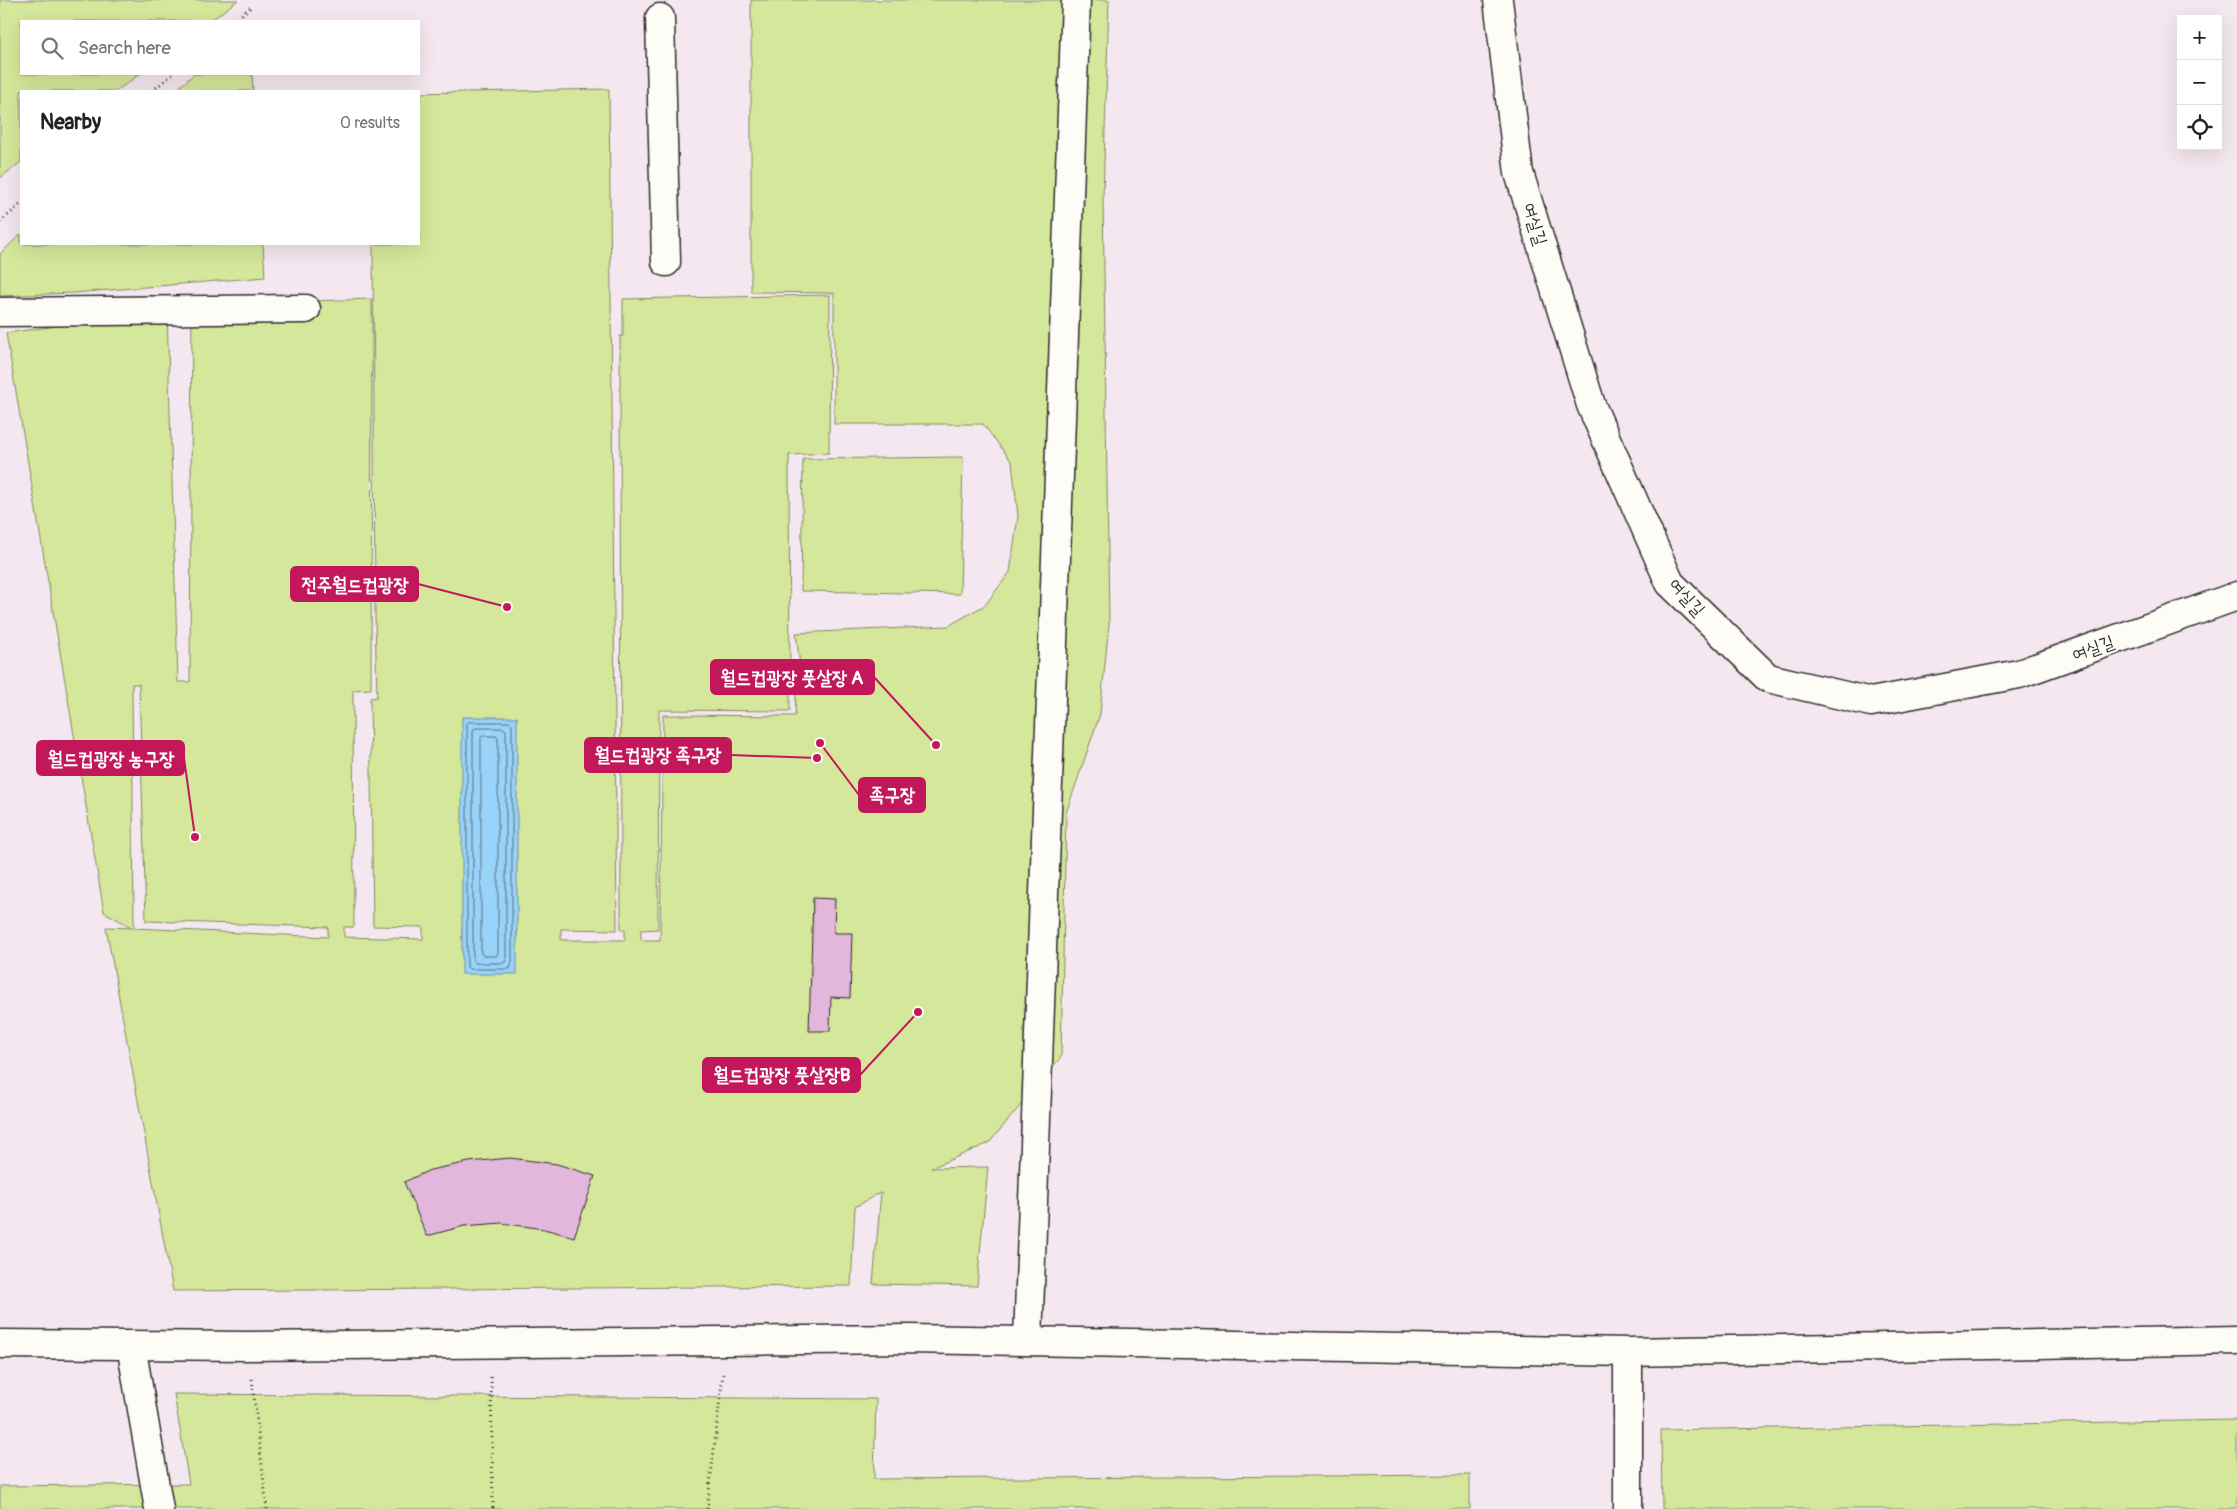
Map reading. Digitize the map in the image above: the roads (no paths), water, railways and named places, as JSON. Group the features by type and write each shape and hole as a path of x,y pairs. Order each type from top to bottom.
{"street":[{"path":"1028,1340 1076,0"},
{"name":"여실길","path":"1498,0 1519,173 1591,405 1670,583 1768,678 1871,702 2019,674 2237,596"},
{"path":"660,18 666,262"},
{"path":"0,312 306,309"},
{"path":"0,1344 249,1346 910,1339 1628,1352 2237,1340"},
{"path":"131,1345 159,1509"},
{"path":"1628,1352 1628,1509"}],"water":[{"path":"462,717 517,717 517,974 462,974"}],"place":[{"name":"전주월드컵광장","path":"507,607"},
{"name":"족구장","path":"820,743"},
{"name":"월드컵광장 풋살장 A","path":"936,745"},
{"name":"월드컵광장 족구장","path":"817,758"},
{"name":"월드컵광장 농구장","path":"195,837"},
{"name":"월드컵광장 풋살장B","path":"918,1012"}]}
